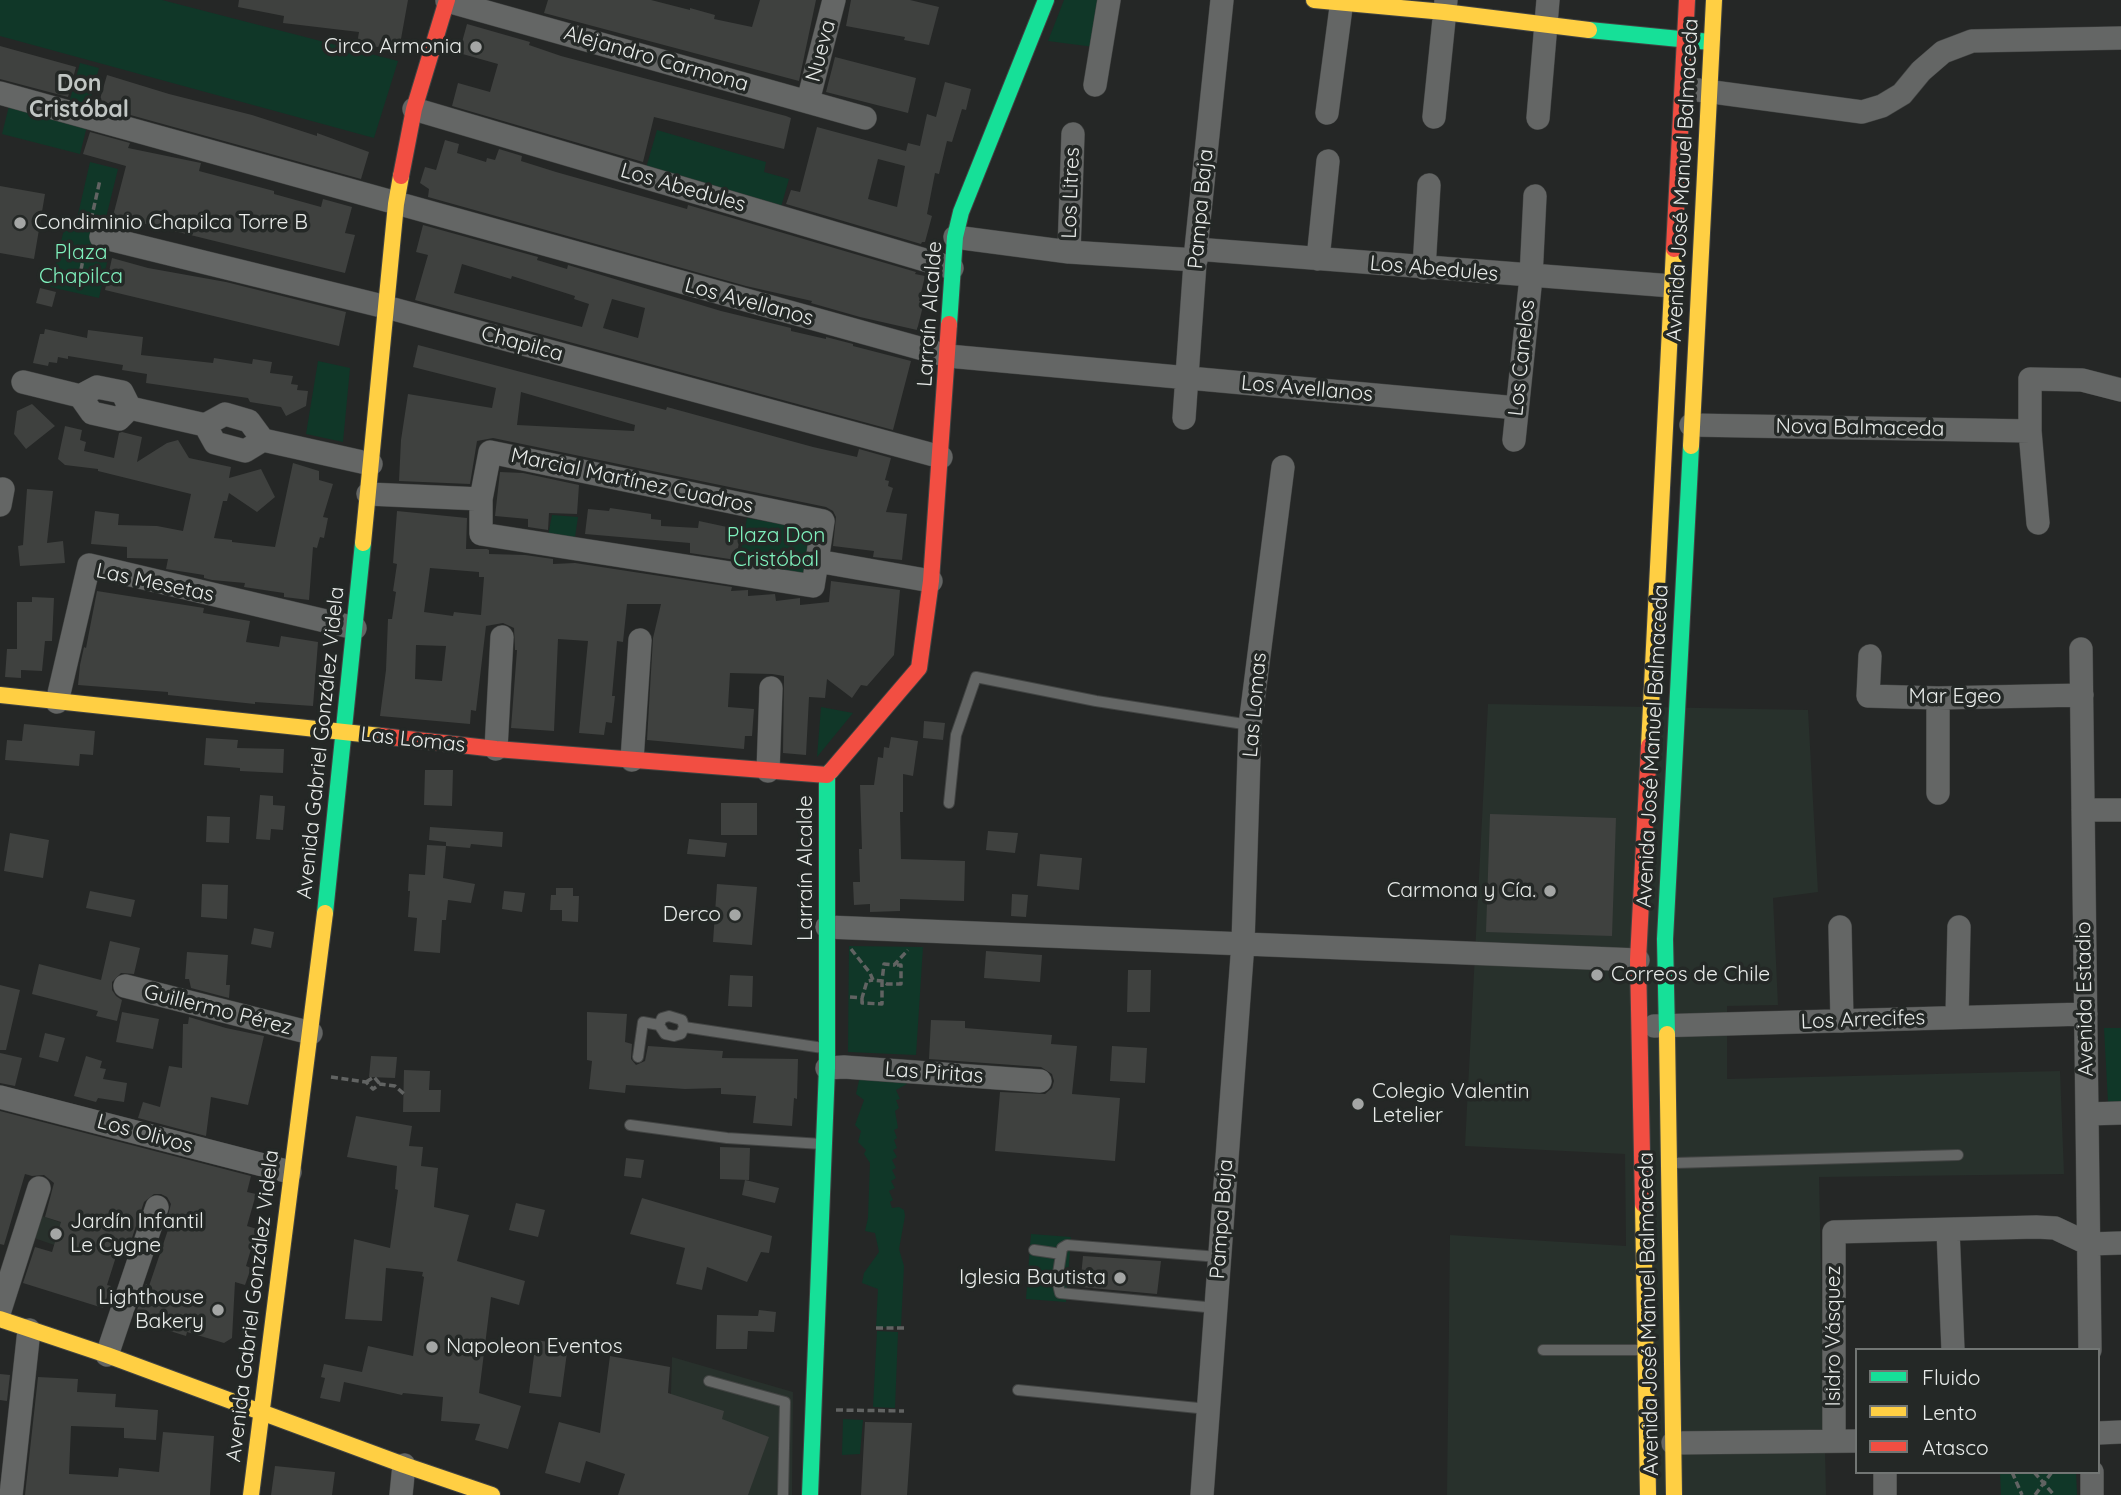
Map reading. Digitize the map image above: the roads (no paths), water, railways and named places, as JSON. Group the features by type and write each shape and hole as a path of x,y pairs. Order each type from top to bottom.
{"main road":[{"name":"Avenida Gabriel González Videla","path":"251,1495 290,1172 311,1033 345,734 396,204 414,109 447,0"},
{"name":"Larraín Alcalde","path":"810,1495 799,1405 824,1144 827,1059 827,775 919,668 932,581 955,237 961,212 1046,0"},
{"path":"1314,0 1445,6 1545,26 1712,42"},
{"name":"Avenida José Manuel Balmaceda","path":"1648,1495 1638,960 1688,0"},
{"name":"Avenida José Manuel Balmaceda","path":"1674,1495 1665,939 1714,0"},
{"name":"Las Lomas","path":"0,695 496,749 827,775"},
{"path":"0,1319 107,1355 492,1495"}],"street":[{"name":"Alejandro Carmona","path":"447,0 865,118"},
{"name":"Nueva","path":"807,101 834,0"},
{"path":"1095,85 1109,0"},
{"name":"Pampa Baja","path":"1184,418 1196,255 1223,0"},
{"path":"1538,118 1548,0"},
{"path":"1327,113 1342,2"},
{"path":"1434,117 1445,6"},
{"path":"1682,88 1862,111 1882,106 1902,94 1921,71 1942,52 1972,41 2121,38"},
{"name":"Los Avellanos","path":"0,93 948,356 1517,408"},
{"name":"Los Abedules","path":"414,109 952,268"},
{"name":"Los Litres","path":"1069,252 1073,134"},
{"path":"1318,259 1328,161"},
{"path":"1424,268 1429,185"},
{"name":"Los Canelos","path":"1514,439 1531,277 1535,196"},
{"name":"Chapilca","path":"96,232 386,307 941,457"},
{"name":"Los Abedules","path":"955,237 1069,252 1318,259 1672,286"},
{"path":"2038,523 2030,431 2030,380 2082,380 2121,390"},
{"path":"23,382 80,396 97,387 122,392 130,408 205,425 225,414 249,421 263,440 371,464"},
{"name":"Nova Balmaceda","path":"1691,425 2030,431"},
{"name":"Marcial Martínez Cuadros","path":"490,452 823,521 817,561 813,586 481,534 481,499 490,452"},
{"name":"Las Lomas","path":"1243,943 1250,725 1283,467"},
{"path":"368,494 481,499"},
{"path":"817,561 932,581"},
{"name":"Las Mesetas","path":"57,702 89,565 355,628"},
{"path":"496,749 502,636"},
{"path":"632,760 640,640"},
{"name":"Avenida Estadio","path":"2081,649 2090,1348"},
{"name":"Mar Egeo","path":"1870,656 1868,696 1938,698 2081,695"},
{"path":"768,771 771,688"},
{"path":"1938,698 1938,793"},
{"path":"2083,810 2121,810"},
{"path":"827,927 1638,960"},
{"path":"1840,927 1842,1021"},
{"path":"1957,1017 1959,928"},
{"name":"Pampa Baja","path":"1202,1495 1243,943"},
{"name":"Guillermo Pérez","path":"125,986 311,1033"},
{"name":"Los Arrecifes","path":"1640,1026 2086,1014"},
{"name":"Las Piritas","path":"827,1059 844,1067 1040,1081"},
{"name":"Los Olivos","path":"0,1097 290,1172"},
{"path":"2087,1114 2121,1113"},
{"path":"0,1310 39,1188"},
{"path":"107,1355 158,1207"},
{"path":"1953,1348 1948,1230 2055,1228 2089,1244 2121,1243"},
{"name":"Isidro Vásquez","path":"1845,1440 1834,1232 1948,1230"},
{"path":"11,1495 29,1330"},
{"path":"2100,1433 2121,1432"},
{"path":"1673,1443 1845,1440"},
{"path":"401,1495 404,1465"},
{"path":"1885,1474 1885,1495"},
{"path":"2092,1474 2092,1495"}],"lane":[{"path":"949,803 956,735 976,677 1096,701 1250,725"},
{"path":"638,1057 643,1022 659,1025 662,1018 669,1016 679,1018 684,1027 827,1059"},
{"path":"630,1125 727,1138 824,1144"},
{"path":"1667,1163 1958,1155"},
{"path":"1216,1308 1060,1293 1057,1280 1062,1248 1067,1245 1219,1257"},
{"path":"1034,1250 1061,1254"},
{"path":"1033,1278 1057,1280"},
{"path":"1543,1350 1645,1350"},
{"path":"709,1381 799,1405 783,1495"},
{"path":"1018,1390 1208,1409"}],"place":[{"name":"Circo Armonia","path":"476,47"},
{"name":"Condiminio Chapilca Torre B","path":"20,223"},
{"name":"Carmona y Cía.","path":"1550,891"},
{"name":"Derco","path":"735,915"},
{"name":"Correos de Chile","path":"1597,975"},
{"name":"Colegio Valentin Letelier","path":"1358,1104"},
{"name":"Jardín Infantil Le Cygne","path":"56,1234"},
{"name":"Iglesia Bautista","path":"1120,1278"},
{"name":"Lighthouse Bakery","path":"218,1310"},
{"name":"Napoleon Eventos","path":"432,1347"}],"district":[{"name":"Don Cristóbal","path":"79,97"}],"park label":[{"name":"Plaza Chapilca","path":"81,265"},
{"name":"Plaza Don Cristóbal","path":"776,548"}]}
